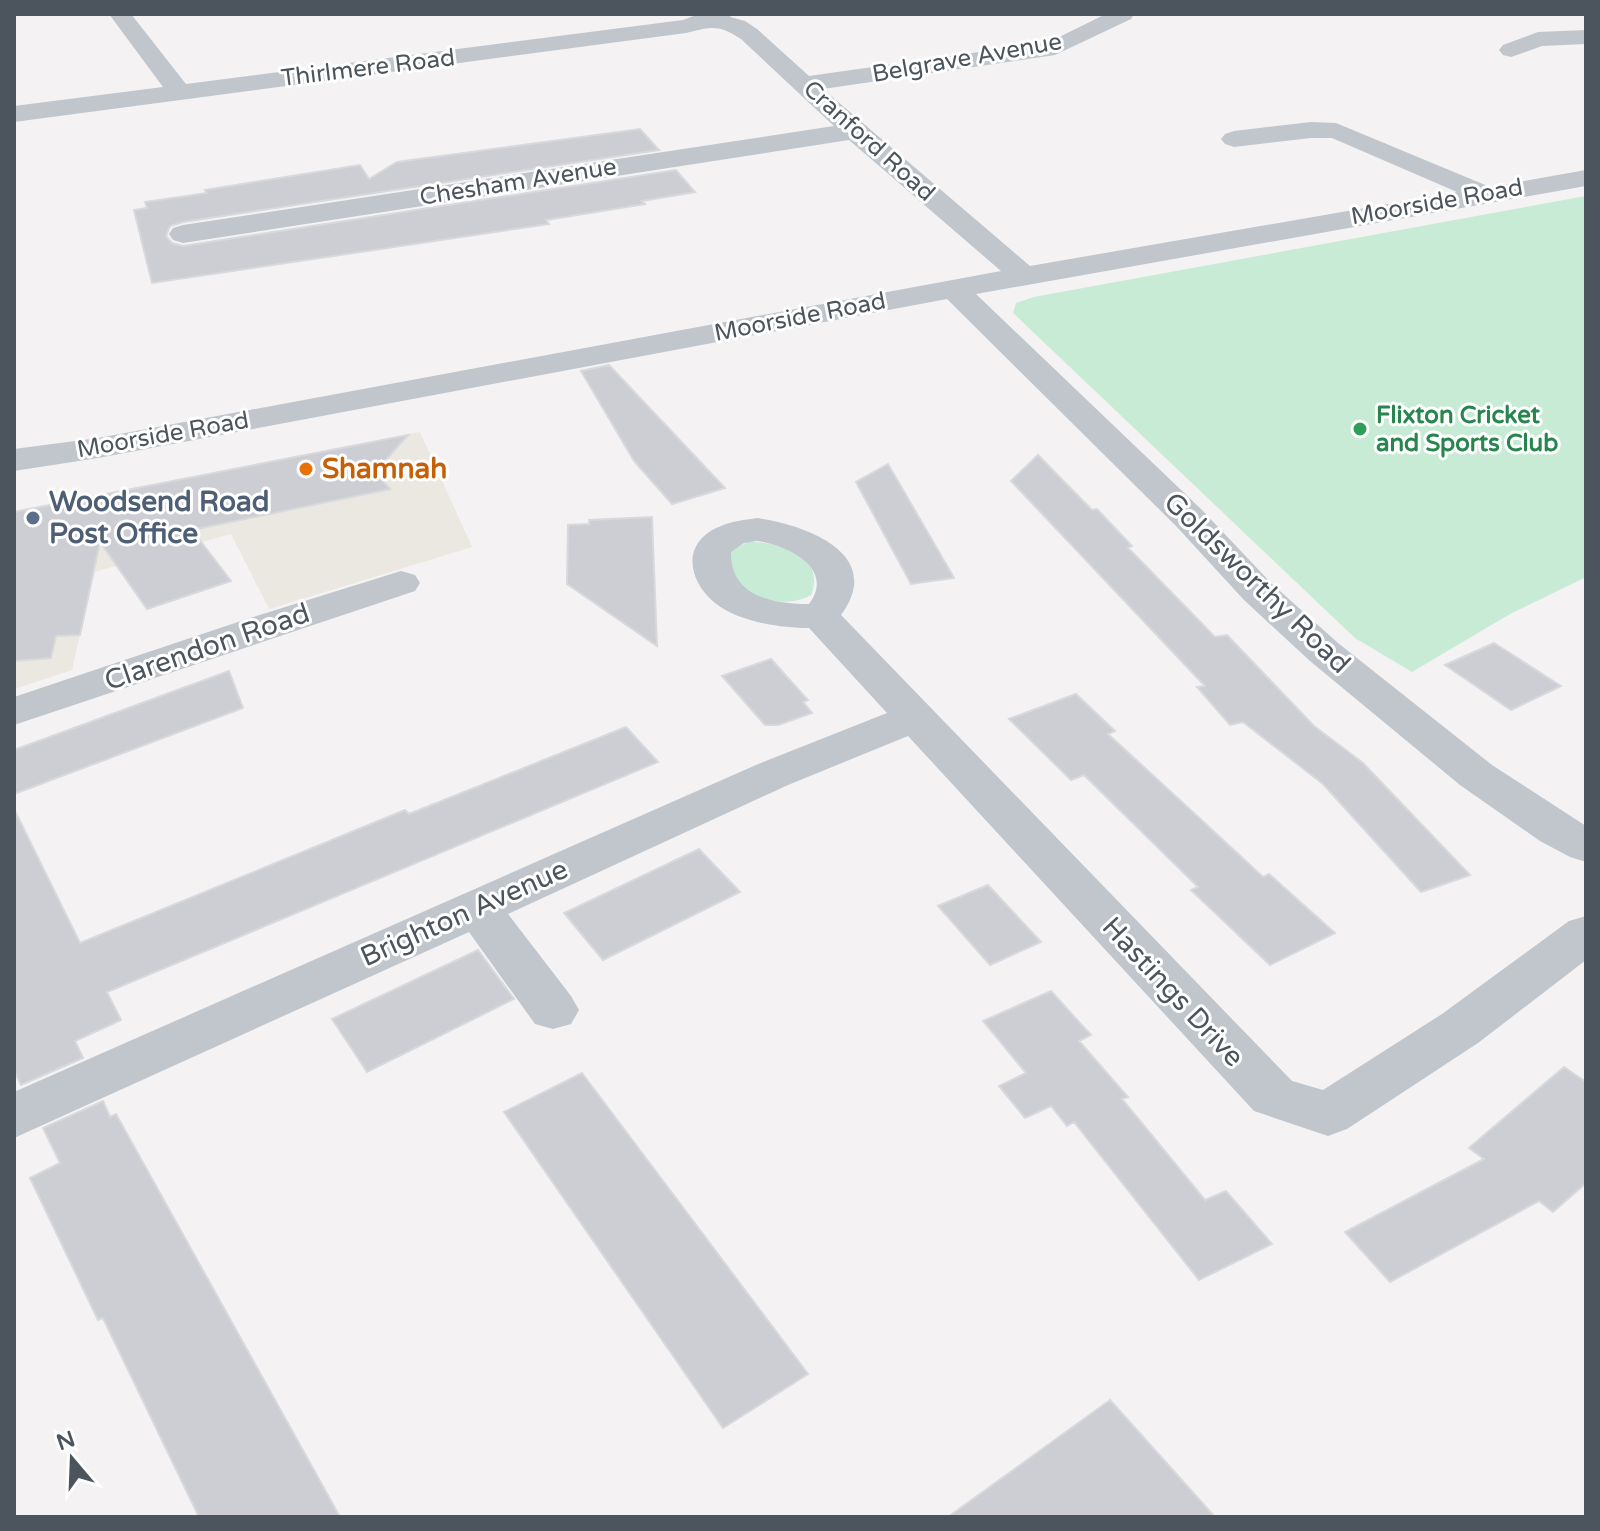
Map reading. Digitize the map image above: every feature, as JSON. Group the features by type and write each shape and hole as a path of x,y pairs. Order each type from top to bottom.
{"street":[{"path":"120,14 179,92"},
{"name":"Belgrave Avenue","path":"806,84 1055,48 1123,14"},
{"name":"Thirlmere Road","path":"14,114 632,23 686,26 715,16"},
{"name":"Cranford Road","path":"715,16 749,34 854,131 1024,276"},
{"path":"1511,50 1538,39 1586,37"},
{"path":"1234,139 1311,130 1336,131 1484,194"},
{"name":"Chesham Avenue","path":"183,234 854,131"},
{"name":"Moorside Road","path":"14,460 128,442 953,288 1586,178"},
{"name":"Goldsworthy Road","path":"953,288 1189,518 1258,592 1324,652 1476,775 1556,830 1586,846"},
{"name":"Clarendon Road","path":"14,712 264,626 401,583"},
{"name":"Hastings Drive","path":"820,616 1273,1096 1328,1114 1402,1070 1486,1013 1586,934"},
{"name":"Brighton Avenue","path":"14,1116 772,775 915,717"},
{"path":"477,907 553,1010"}],"shaded area":[{"path":"420,432 472,547 269,609 231,534 94,572 72,670 14,689 14,512"}],"green space":[{"name":"Flixton Cricket and Sports Club","path":"1586,196 1586,577 1510,614 1412,672 1355,638 1013,313 1016,303 1034,297"},
{"path":"748,542 786,548 806,561 814,581 811,595 790,601 766,600 744,589 731,571 730,551"}],"building":[{"path":"640,129 659,150 183,222 170,226 166,236 172,243 183,246 676,170 695,192 642,201 645,204 546,220 549,224 152,283 134,210 147,208 145,202 207,193 205,190 360,165 369,179 397,162"},
{"path":"609,365 725,488 672,504 634,461 581,371"},
{"path":"408,435 375,472 390,489 192,530 231,581 147,609 100,542 80,635 56,636 51,658 14,661 14,512"},
{"path":"1038,455 1092,510 1097,509 1132,546 1128,548 1215,637 1227,635 1314,726 1363,763 1470,875 1421,892 1323,784 1243,722 1230,725 1197,687 1205,686 1011,481"},
{"path":"888,464 954,578 911,584 856,482"},
{"path":"652,517 657,646 567,584 568,525 589,524 589,520"},
{"path":"1494,643 1561,686 1511,710 1445,665"},
{"path":"771,659 808,700 803,702 812,713 778,725 765,725 722,676"},
{"path":"229,671 243,708 14,794 14,750"},
{"path":"1076,694 1115,731 1108,734 1263,877 1269,874 1335,933 1270,965 1191,890 1198,887 1084,775 1071,780 1009,719"},
{"path":"626,727 658,762 107,992 121,1020 75,1041 83,1058 21,1085 14,1071 14,809 80,943 405,810 409,814"},
{"path":"699,849 740,892 603,960 564,913"},
{"path":"988,885 1041,942 990,965 938,906"},
{"path":"478,950 514,999 367,1072 332,1019"},
{"path":"1051,991 1091,1035 1079,1041 1128,1097 1122,1099 1205,1200 1226,1191 1272,1244 1199,1280 1074,1122 1067,1126 1051,1106 1025,1118 999,1086 1026,1073 983,1021"},
{"path":"1564,1067 1586,1082 1586,1183 1553,1212 1539,1201 1390,1282 1345,1232 1484,1159 1469,1148"},
{"path":"582,1073 808,1374 723,1428 504,1112"},
{"path":"103,1101 110,1117 116,1114 340,1517 199,1517 103,1318 98,1320 30,1178 60,1163 43,1128"},
{"path":"1110,1400 1215,1517 948,1517"}],"place":[{"name":"Flixton Cricket and Sports Club","path":"1360,429"},
{"name":"Shamnah","path":"306,469"},
{"name":"Woodsend Road Post Office","path":"33,518"}]}
